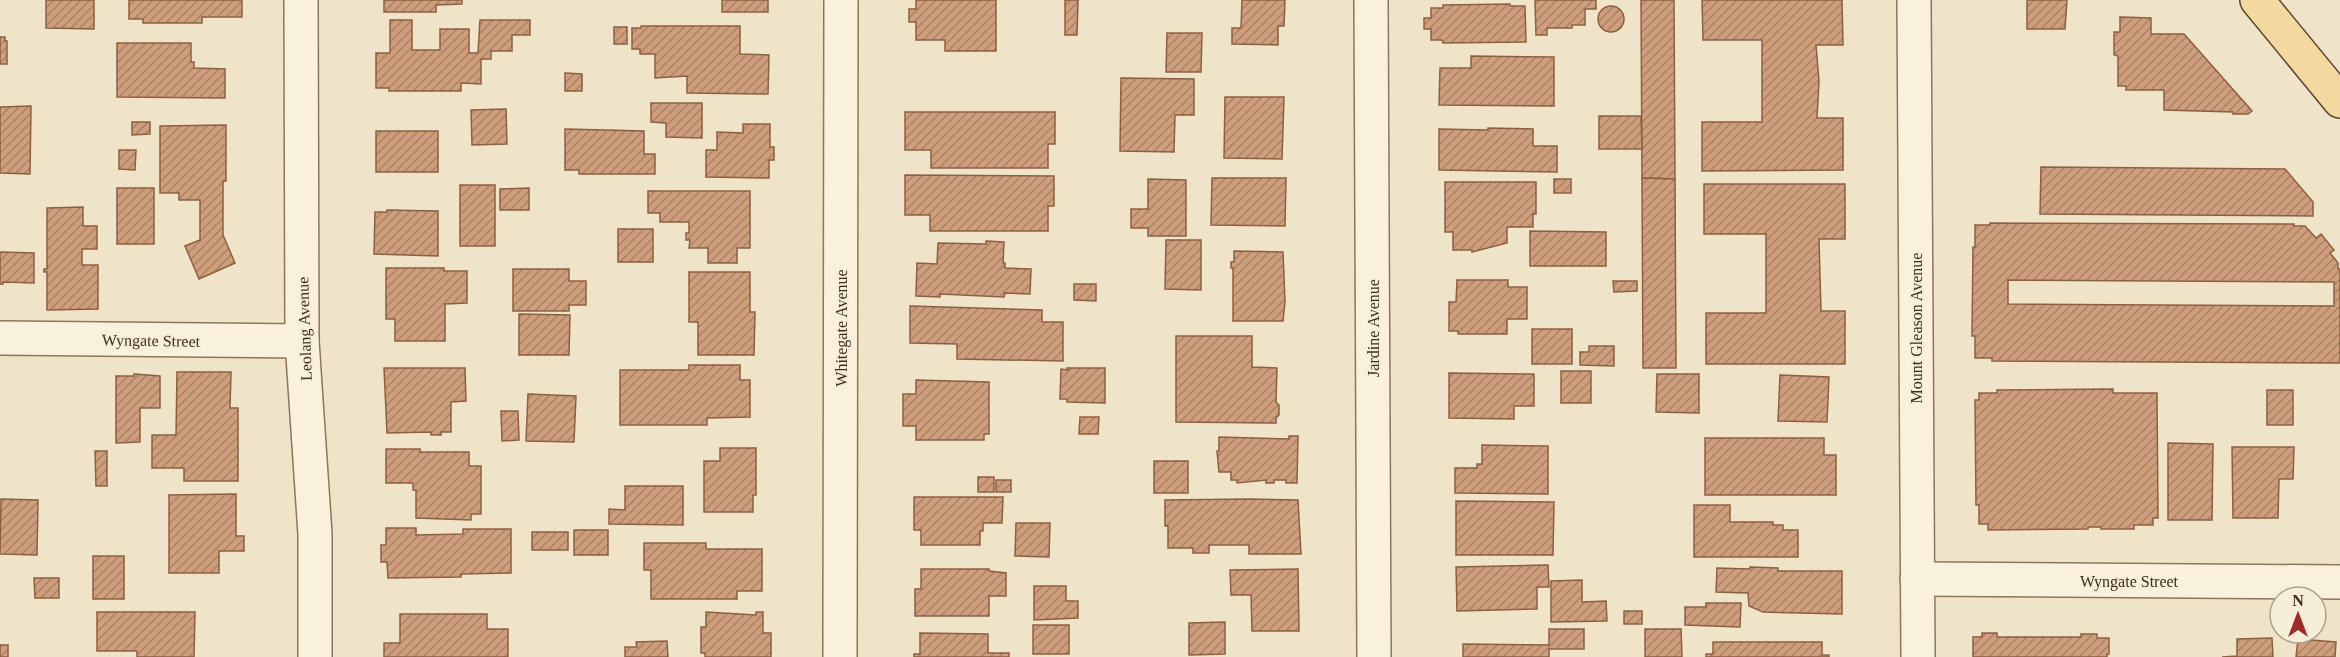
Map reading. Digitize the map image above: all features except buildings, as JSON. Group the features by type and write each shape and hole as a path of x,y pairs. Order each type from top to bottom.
{"main road":[{"path":"2257,0 2340,101"}],"street":[{"name":"Leolang Avenue","path":"301,0 302,341 315,534 315,657"},
{"name":"Whitegate Avenue","path":"840,657 841,0"},
{"name":"Jardine Avenue","path":"1371,0 1374,657"},
{"name":"Mount Gleason Avenue","path":"1914,0 1918,657"},
{"name":"Wyngate Street","path":"0,338 302,341"},
{"name":"Wyngate Street","path":"1917,579 2340,582"}]}
